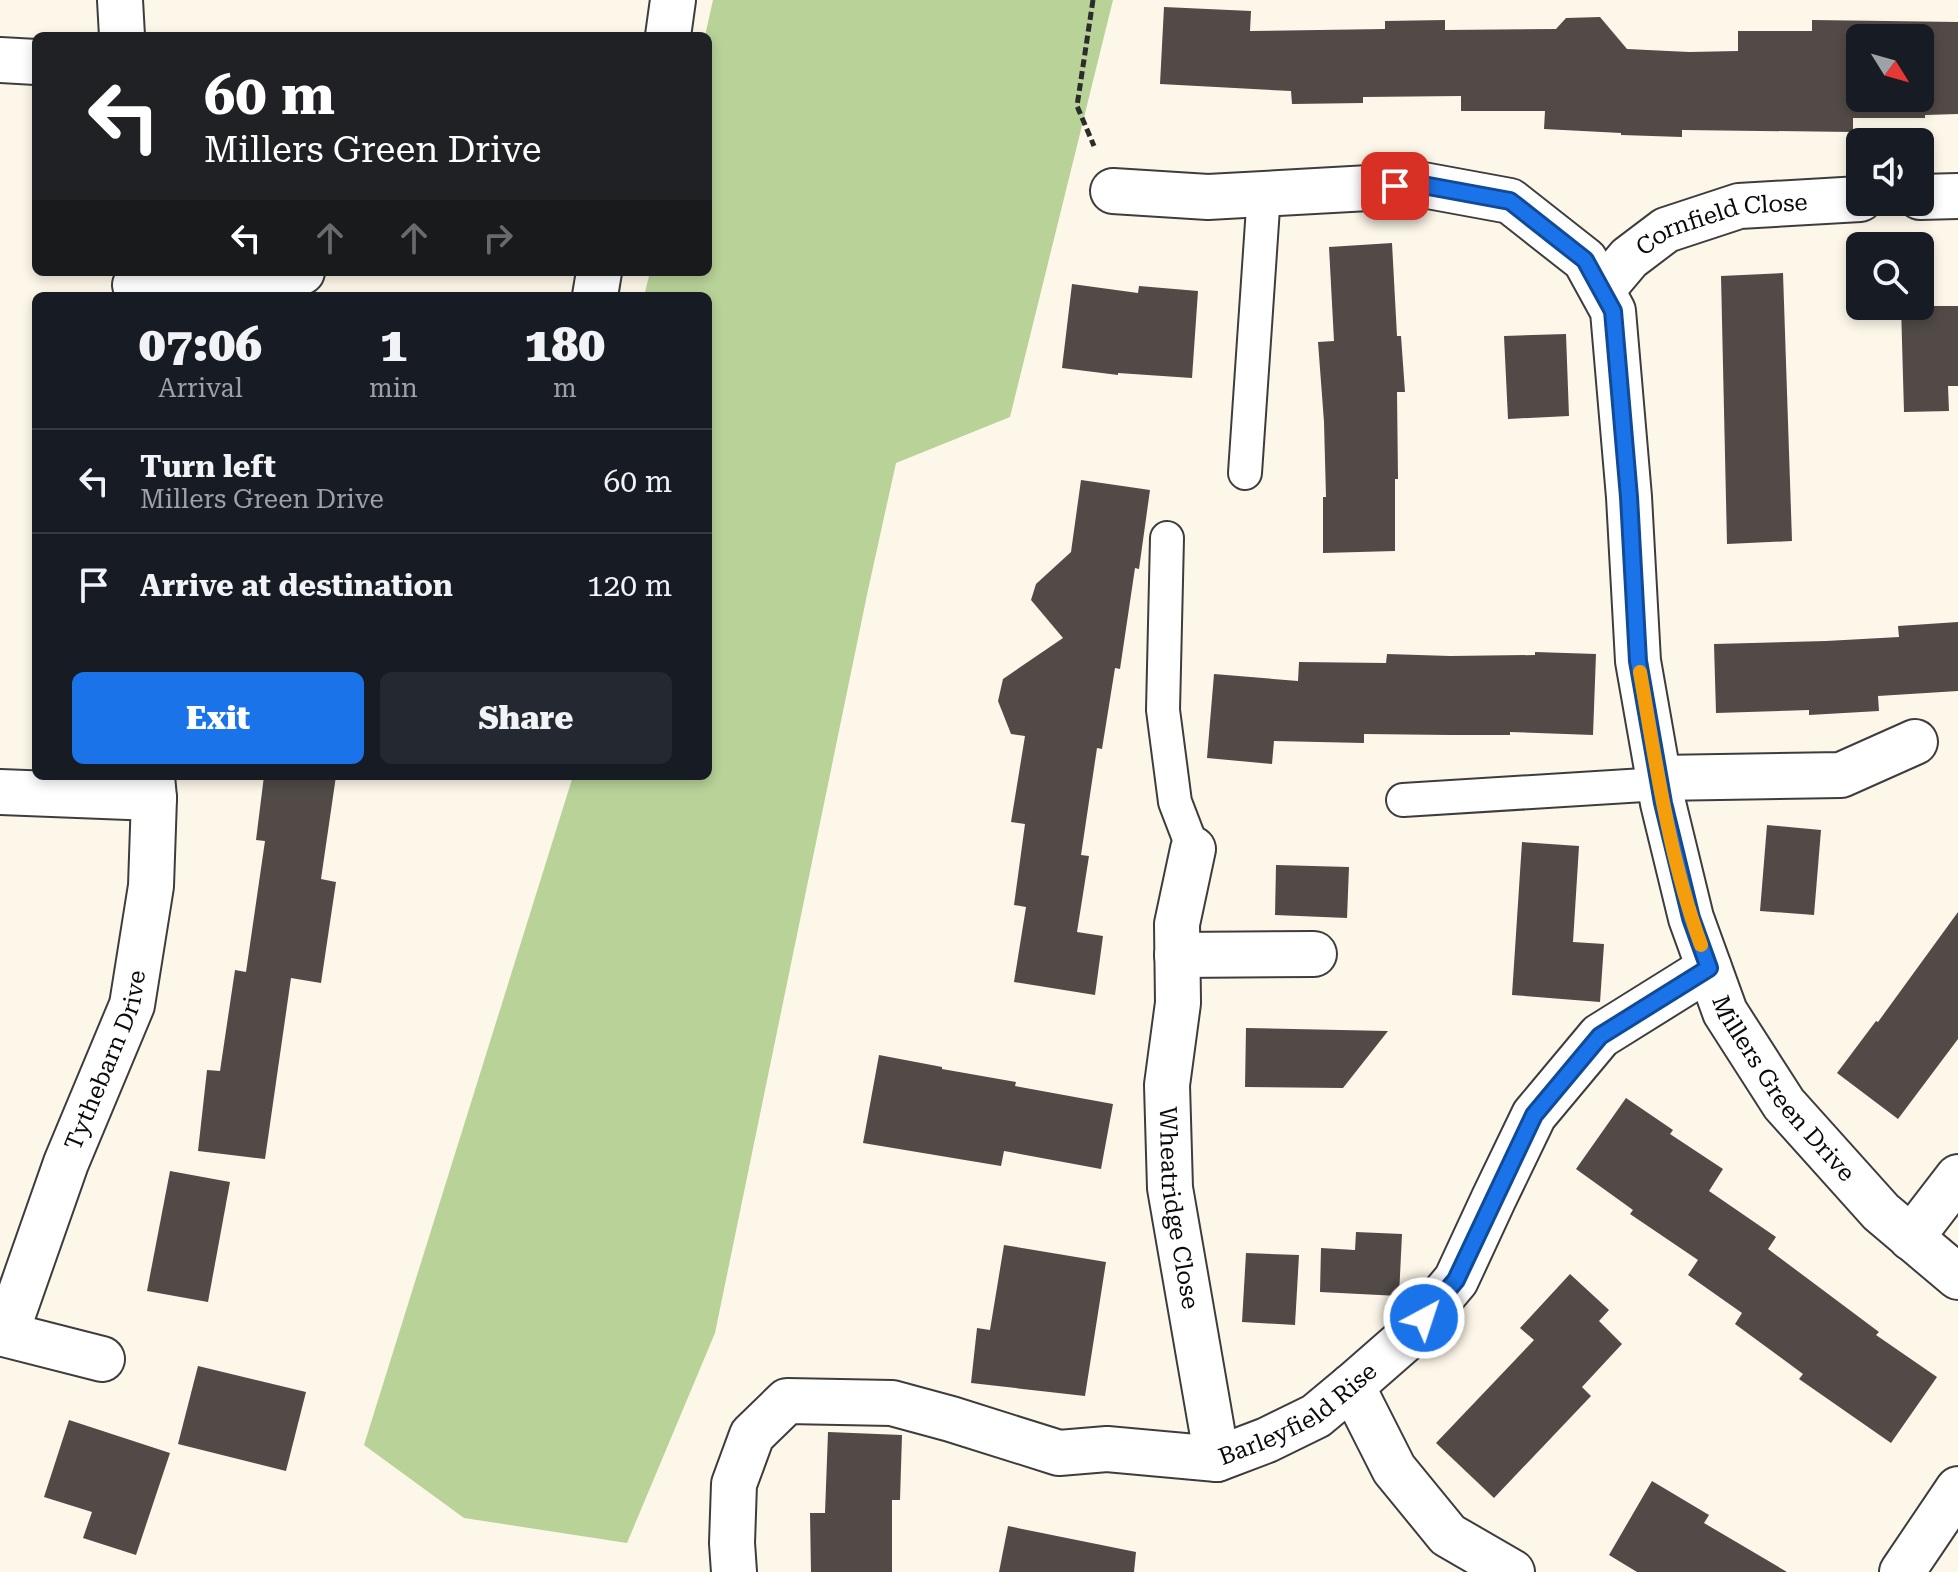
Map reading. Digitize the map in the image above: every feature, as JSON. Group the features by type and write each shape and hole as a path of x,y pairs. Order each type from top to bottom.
{"street":[{"path":"120,0 122,32"},
{"path":"669,32 673,0"},
{"path":"0,60 32,62"},
{"name":"Millers Green Drive","path":"1113,191 1208,197 1423,185 1510,201 1585,260 1613,311 1629,497 1638,661 1659,781 1691,918 1725,1012 1784,1104 1881,1212 1958,1277"},
{"path":"1934,197 1958,196"},
{"name":"Cornfield Close","path":"1602,290 1629,258 1666,230 1739,206 1846,200"},
{"path":"135,284 246,276"},
{"path":"1659,781 1841,775 1915,742"},
{"path":"0,792 153,787"},
{"name":"Tythebarn Drive","path":"3,1333 66,1163 132,1005 151,886 153,787"},
{"name":"Wheatridge Close","path":"1193,849 1177,924 1178,1003 1167,1085 1170,1188 1217,1459"},
{"path":"1177,955 1314,954"},
{"name":"Barleyfield Rise","path":"734,1572 734,1484 752,1435 787,1401 892,1403 1059,1453 1107,1449 1217,1459 1267,1440 1316,1416 1408,1337 1456,1280 1534,1115 1600,1036 1709,968"},
{"path":"1911,1238 1958,1177"},
{"path":"3,1333 102,1359"},
{"path":"1352,1386 1394,1469 1448,1535 1512,1572"},
{"path":"1902,1572 1958,1489"}],"lane":[{"path":"1245,473 1264,193"},
{"path":"1167,538 1163,710 1175,802 1193,849"},
{"path":"1403,800 1659,781"}],"path":[{"path":"1093,0 1077,106 1113,191"}],"green space":[{"path":"713,0 1113,0 1010,417 896,463 715,1333 627,1543 464,1518 364,1445 572,780 712,780 712,292 645,292 649,276 712,276 712,32 706,32"}],"building":[{"path":"1164,7 1251,11 1250,31 1385,29 1385,21 1445,20 1445,30 1556,29 1566,18 1600,17 1627,49 1689,52 1738,51 1738,31 1812,31 1812,20 1958,22 1958,114 1925,115 1925,118 1853,118 1853,128 1846,128 1846,132 1682,130 1682,137 1621,135 1544,129 1545,111 1461,111 1461,96 1363,97 1363,103 1292,104 1291,91 1160,84"},
{"path":"1392,243 1397,336 1401,336 1405,392 1397,392 1395,551 1323,553 1323,497 1326,497 1318,342 1334,341 1329,247"},
{"path":"1783,273 1792,541 1727,544 1721,276"},
{"path":"1072,284 1138,293 1139,286 1198,291 1192,378 1118,375 1062,368"},
{"path":"1934,306 1958,306 1958,386 1948,386 1949,411 1904,412 1901,320 1934,320"},
{"path":"1566,334 1569,416 1508,419 1504,336"},
{"path":"1081,480 1150,490 1120,669 1115,668 1102,749 1097,748 1081,855 1089,856 1077,932 1103,936 1095,995 1014,982 1026,907 1014,905 1025,824 1011,822 1025,736 1011,734 998,701 1003,679 1063,638 1031,600 1036,584 1071,552"},
{"path":"1958,622 1958,691 1878,696 1879,711 1809,715 1809,710 1716,713 1714,644 1899,637 1898,626"},
{"path":"1535,652 1596,654 1593,735 1510,732 1510,735 1364,734 1364,743 1274,741 1272,764 1207,758 1214,674 1298,681 1299,662 1386,663 1387,654 1535,655"},
{"path":"264,780 335,780 321,879 336,882 321,983 291,978 265,1159 198,1151 207,1070 220,1071 235,970 246,972 265,841 256,840"},
{"path":"1767,825 1821,830 1814,915 1760,911"},
{"path":"1522,842 1579,846 1573,942 1604,944 1600,1002 1512,995"},
{"path":"1276,865 1349,867 1347,918 1275,915"},
{"path":"1958,912 1958,1039 1898,1119 1837,1073"},
{"path":"1246,1028 1388,1031 1343,1088 1245,1087"},
{"path":"879,1055 1016,1082 1015,1086 1113,1104 1101,1169 1004,1151 1001,1166 863,1143"},
{"path":"1626,1098 1673,1130 1670,1134 1723,1169 1709,1191 1776,1237 1768,1249 1879,1332 1876,1335 1937,1377 1891,1443 1799,1379 1803,1374 1735,1324 1742,1313 1688,1275 1698,1260 1630,1214 1633,1210 1576,1169"},
{"path":"170,1171 230,1182 208,1302 147,1291"},
{"path":"1356,1232 1402,1234 1399,1296 1320,1292 1321,1248 1355,1250"},
{"path":"1004,1245 1106,1262 1085,1396 971,1383 977,1328 990,1330"},
{"path":"1246,1253 1299,1255 1295,1325 1242,1322"},
{"path":"1570,1274 1609,1310 1599,1321 1622,1344 1582,1387 1591,1396 1494,1498 1436,1443 1534,1340 1520,1328"},
{"path":"198,1366 306,1392 286,1471 178,1444"},
{"path":"69,1420 170,1453 136,1555 83,1538 92,1512 44,1497"},
{"path":"828,1432 902,1435 900,1500 892,1500 892,1572 811,1572 810,1513 825,1513"},
{"path":"1652,1481 1709,1515 1704,1523 1787,1572 1637,1572 1609,1555"},
{"path":"1008,1526 1136,1552 1134,1572 999,1572"}],"slow traffic":[{"path":"1640,672 1663,803 1691,918 1701,945"}],"route":[{"path":"1395,186 1423,185 1510,201 1585,260 1613,311 1629,497 1638,661 1663,803 1691,918 1709,968 1600,1036 1534,1115 1456,1280 1424,1318"}]}
